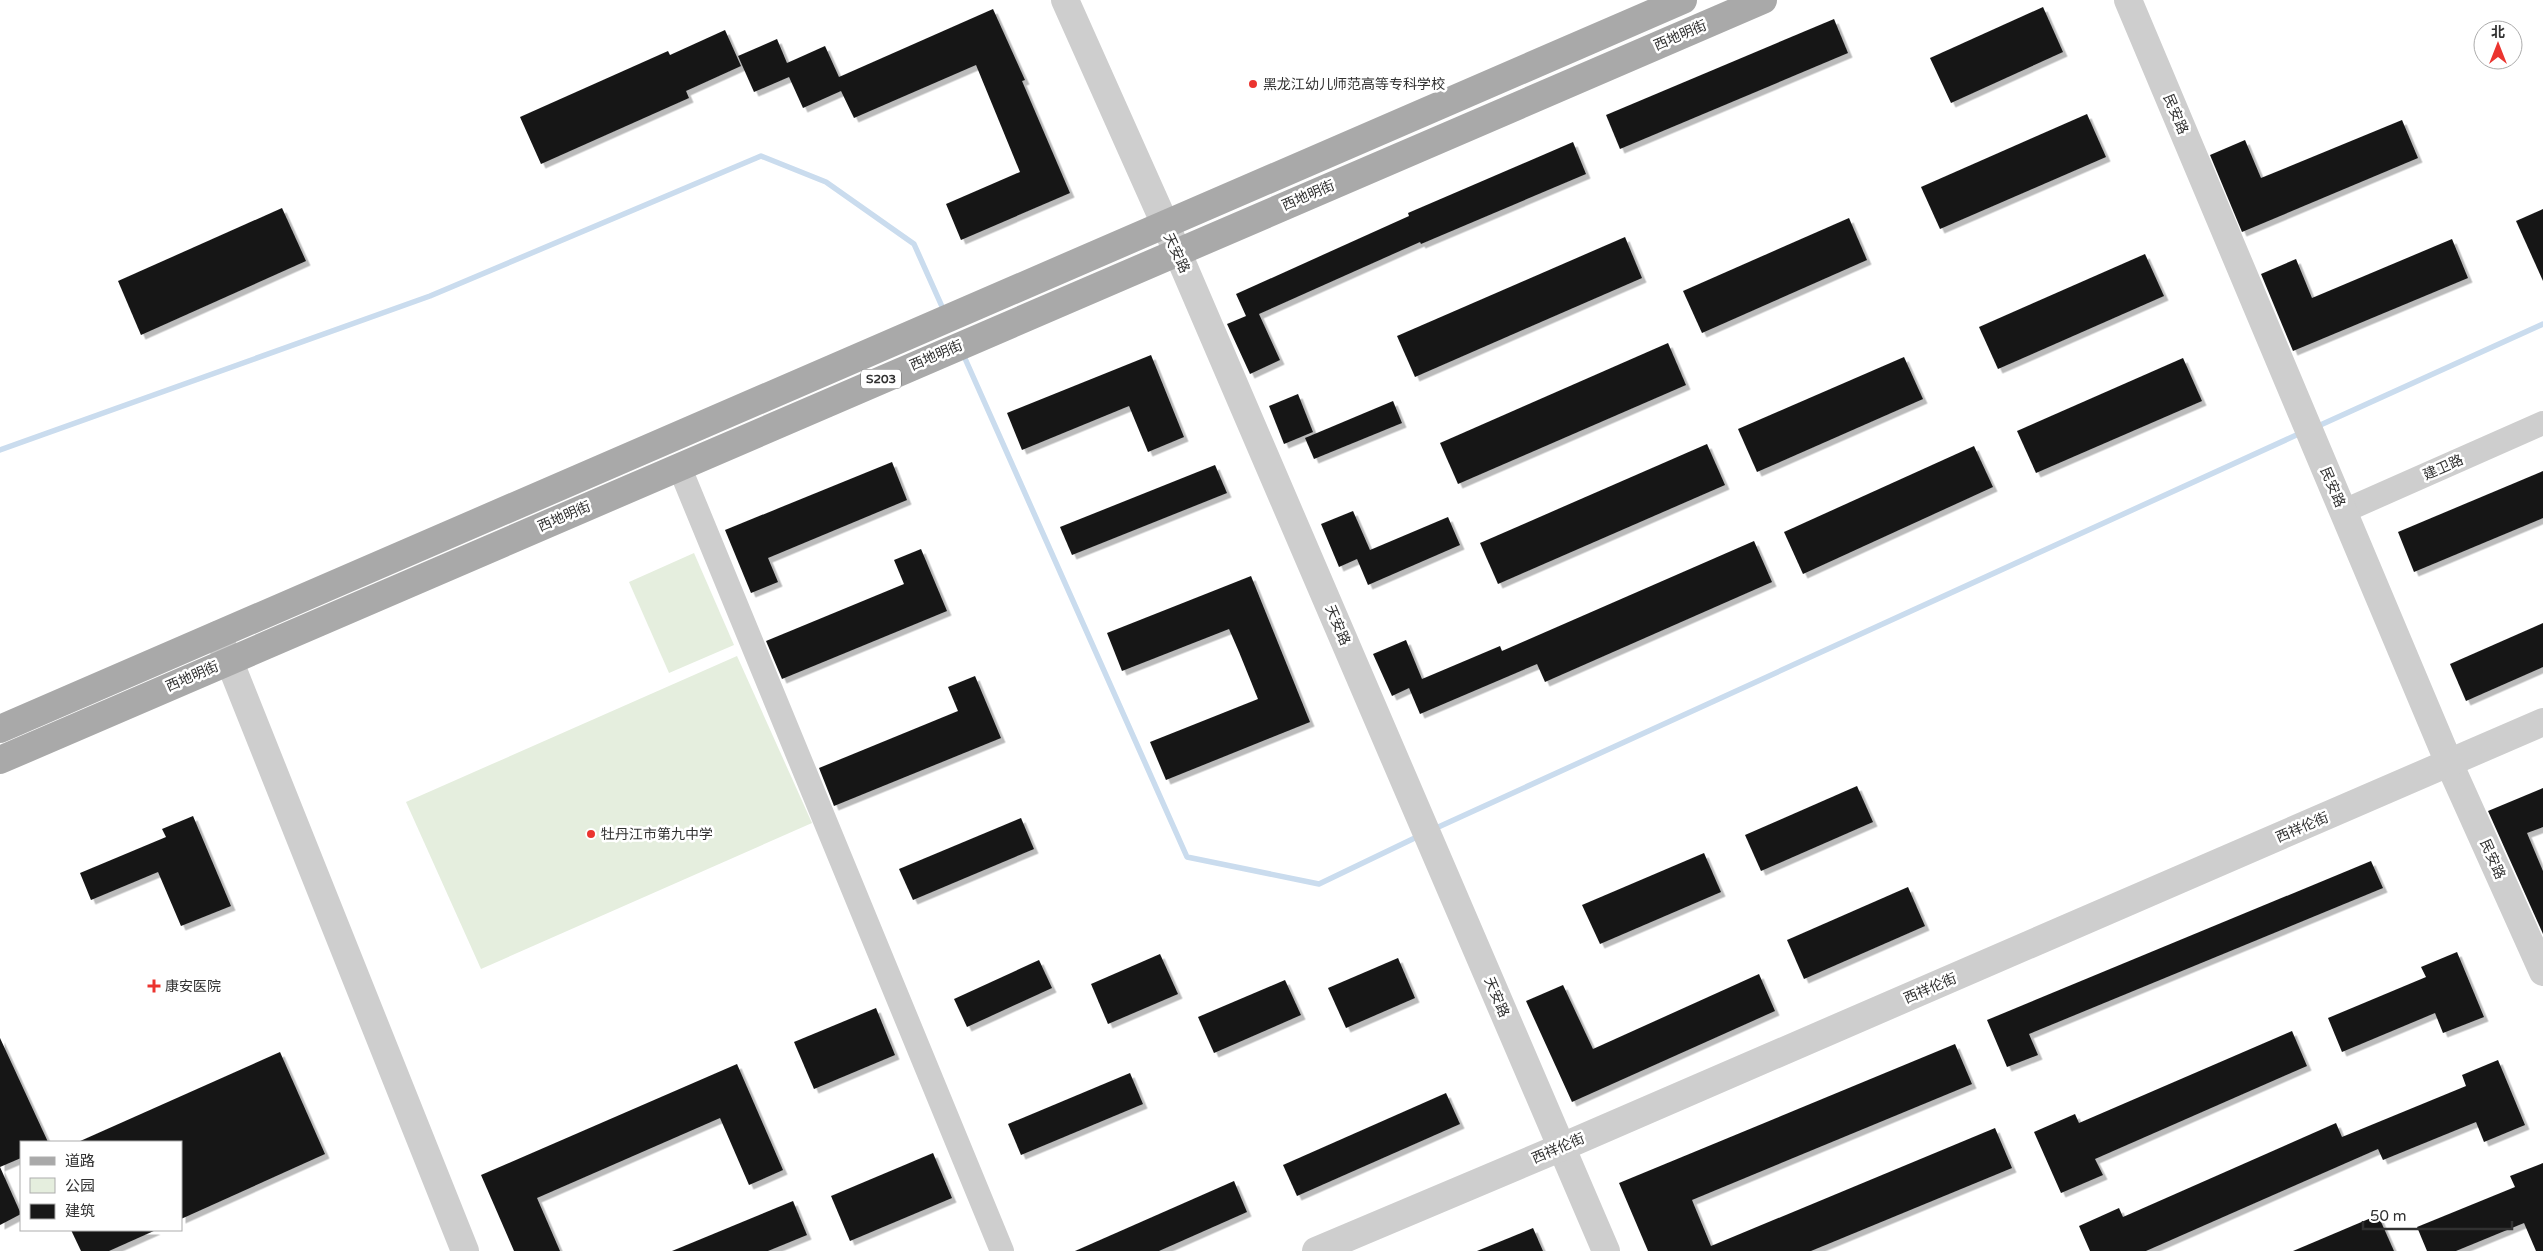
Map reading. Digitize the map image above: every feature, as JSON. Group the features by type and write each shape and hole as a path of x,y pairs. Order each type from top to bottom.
{"main road":[{"name":"西地明街","path":"0,729 1683,0"},
{"name":"西地明街","path":"0,760 1763,0"}],"street":[{"name":"天安路","path":"1065,0 1177,251 1606,1251"},
{"name":"民安路","path":"2128,0 2449,763 2543,972"},
{"name":"建卫路","path":"2344,512 2543,423"},
{"path":"679,466 1002,1251"},
{"path":"217,635 229,660 465,1251"},
{"name":"西祥伦街","path":"1316,1251 1562,1147 2543,722"}],"green space":[{"path":"694,553 734,645 669,673 629,582"},
{"path":"737,656 812,823 481,969 406,802"}],"building":[{"path":"2043,7 2063,52 1951,103 1930,58"},
{"path":"993,9 1025,80 1022,81 1070,193 961,240 946,204 1020,172 976,65 854,118 841,91 803,108 789,77 754,92 738,56 777,39 787,63 825,46 839,77"},
{"path":"1834,19 1848,53 1620,149 1606,115"},
{"path":"725,30 741,66 686,91 689,98 541,164 520,117 668,51 670,55"},
{"path":"2087,114 2106,157 1940,229 1921,187"},
{"path":"2402,120 2418,158 2242,232 2210,155 2245,140 2261,178"},
{"path":"1573,142 1586,174 1421,244 1420,242 1259,314 1280,360 1250,374 1227,324 1246,316 1236,294 1409,216 1408,213"},
{"path":"282,208 306,261 141,335 118,281"},
{"path":"2543,209 2543,281 2516,221"},
{"path":"1849,218 1867,260 1702,333 1683,291"},
{"path":"1625,237 1642,278 1415,377 1397,336"},
{"path":"2452,239 2468,278 2293,351 2261,274 2296,259 2312,298"},
{"path":"2145,254 2164,296 1998,369 1979,327"},
{"path":"1668,343 1686,385 1458,484 1440,443"},
{"path":"1151,355 1184,437 1148,452 1129,406 1022,450 1007,413"},
{"path":"1904,357 1923,399 1757,472 1738,429"},
{"path":"2183,358 2202,401 2036,473 2017,431"},
{"path":"1298,394 1313,432 1284,444 1269,406"},
{"path":"1393,401 1402,423 1314,459 1305,438"},
{"path":"1707,444 1725,485 1498,584 1480,543"},
{"path":"1974,446 1993,487 1803,574 1784,532"},
{"path":"892,462 907,500 768,558 778,582 751,593 725,530"},
{"path":"1215,465 1227,493 1072,555 1060,527"},
{"path":"2543,471 2543,518 2414,572 2398,532"},
{"path":"1353,511 1370,550 1448,517 1460,545 1368,585 1357,559 1339,567 1321,524"},
{"path":"1754,541 1772,582 1545,682 1537,664 1420,714 1409,688 1392,696 1373,654 1406,640 1422,679 1500,646 1502,651"},
{"path":"921,549 947,611 782,679 766,641 904,584 894,560"},
{"path":"1251,576 1310,722 1166,780 1150,742 1258,699 1229,629 1122,671 1107,633"},
{"path":"2543,623 2543,667 2466,701 2450,664"},
{"path":"975,676 1001,738 834,806 819,768 958,711 948,687"},
{"path":"1857,786 1873,822 1761,871 1745,835"},
{"path":"2543,788 2543,827 2527,833 2543,871 2543,934 2488,811"},
{"path":"193,816 231,906 181,926 158,872 91,900 80,873 166,837 162,829"},
{"path":"1021,818 1034,849 913,900 899,869"},
{"path":"1704,853 1721,892 1600,944 1582,905"},
{"path":"2371,861 2383,888 2029,1034 2038,1055 2007,1067 1987,1020"},
{"path":"1908,887 1925,926 1804,979 1787,940"},
{"path":"2457,952 2484,1017 2443,1033 2435,1013 2342,1052 2328,1018 2426,977 2421,967"},
{"path":"1160,954 1178,994 1108,1024 1091,984"},
{"path":"1398,958 1415,998 1346,1028 1328,988"},
{"path":"1039,960 1052,988 967,1027 954,999"},
{"path":"1759,974 1775,1011 1572,1102 1526,1001 1563,985 1593,1049"},
{"path":"1285,980 1301,1015 1214,1053 1198,1017"},
{"path":"876,1008 895,1055 814,1089 794,1042"},
{"path":"2292,1031 2307,1066 2095,1159 2103,1175 2061,1193 2034,1132 2075,1114 2079,1123"},
{"path":"0,1038 48,1141 20,1141 20,1158 0,1167"},
{"path":"1955,1044 1972,1084 1692,1200 1711,1246 1995,1128 2012,1168 1811,1251 1648,1251 1619,1183"},
{"path":"280,1052 325,1154 182,1219 182,1141 80,1141"},
{"path":"2498,1060 2525,1125 2484,1142 2476,1122 2383,1160 2378,1149 2146,1251 2090,1251 2079,1226 2119,1208 2123,1217 2336,1123 2342,1137 2466,1086 2462,1075"},
{"path":"737,1064 783,1170 749,1185 720,1118 537,1198 560,1251 514,1251 481,1175"},
{"path":"1130,1073 1143,1104 1021,1155 1008,1124"},
{"path":"1446,1093 1460,1124 1297,1196 1283,1165"},
{"path":"933,1153 952,1198 850,1241 831,1196"},
{"path":"2543,1163 2543,1251 2536,1251 2524,1223 2456,1251 2427,1251 2417,1227 2515,1187 2510,1176"},
{"path":"0,1167 20,1215 0,1225"},
{"path":"1234,1181 1247,1212 1159,1251 1075,1251"},
{"path":"793,1201 807,1235 768,1251 672,1251"},
{"path":"2378,1215 2394,1251 2293,1251"},
{"path":"1533,1228 1543,1251 1477,1251"},
{"path":"71,1231 154,1231 109,1251 81,1251"}],"waterway":[{"path":"0,450 430,296 761,156 826,182 914,244 944,311"},
{"path":"2316,427 2543,324"},
{"path":"963,354 1187,857 1319,884 1421,835"},
{"path":"1434,829 2303,432"}],"place":[{"name":"黑龙江幼儿师范高等专科学校","path":"1253,84"},
{"name":"牡丹江市第九中学","path":"591,834"},
{"name":"康安医院","path":"154,986"}]}
